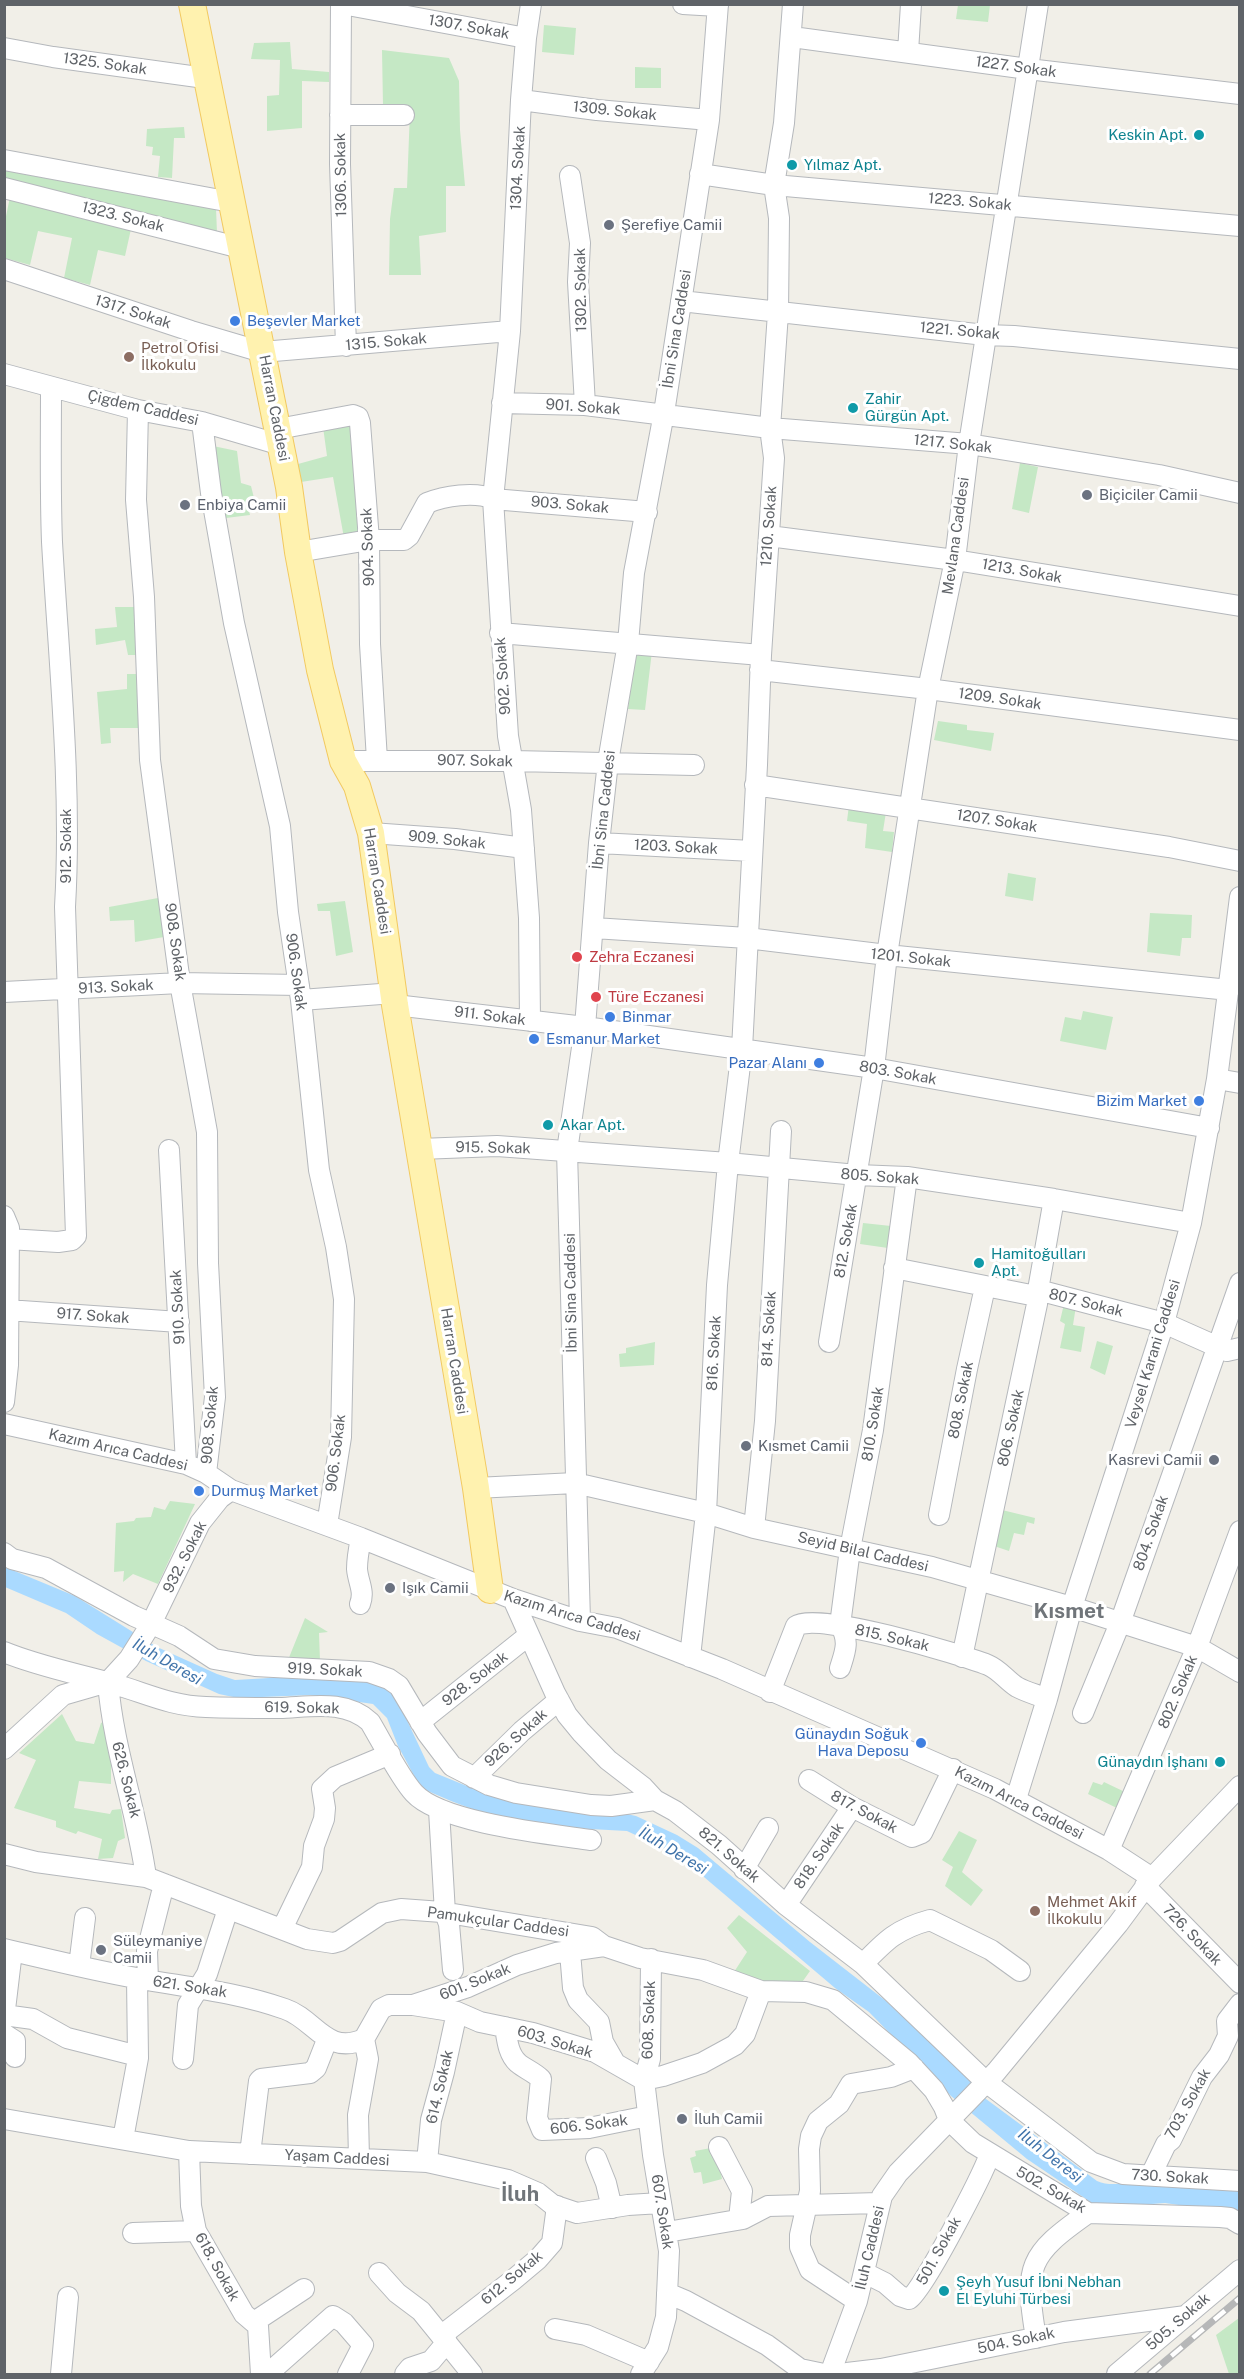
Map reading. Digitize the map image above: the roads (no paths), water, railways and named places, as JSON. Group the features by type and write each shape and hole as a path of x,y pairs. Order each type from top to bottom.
{"main road":[{"name":"Harran Caddesi","path":"192,4 205,78 289,487 298,552 320,669 343,761 357,786 371,832 395,999 483,1542 501,1594"}],"street":[{"name":"1307. Sokak","path":"342,4 526,38"},
{"name":"1306. Sokak","path":"342,4 340,115 342,264 346,346"},
{"name":"1304. Sokak","path":"510,331 521,100 531,4"},
{"path":"683,4 718,5"},
{"name":"1210. Sokak","path":"742,1049 760,663 774,458 770,428 778,313 779,218 774,185 784,123 793,4"},
{"path":"908,52 911,4"},
{"name":"Mevlana Caddesi","path":"874,1068 887,956 928,689 955,560 985,335 1038,4"},
{"name":"İbni Sina Caddesi","path":"580,1621 567,1151 585,1027 599,843 608,762 628,643 634,573 664,413 709,120 718,5"},
{"name":"1227. Sokak","path":"792,37 1028,69 1239,94"},
{"name":"1325. Sokak","path":"4,48 205,78"},
{"name":"1309. Sokak","path":"521,100 597,110 709,120"},
{"path":"340,115 404,115"},
{"name":"1323. Sokak","path":"4,159 231,202"},
{"name":"1223. Sokak","path":"700,174 774,185 1239,225"},
{"name":"1302. Sokak","path":"570,176 580,243 578,282 585,405"},
{"name":"1323. Sokak","path":"4,188 241,248"},
{"name":"1317. Sokak","path":"4,269 262,352"},
{"name":"1221. Sokak","path":"681,301 985,335 1239,359"},
{"name":"1315. Sokak","path":"262,352 510,331"},
{"name":"902. Sokak","path":"510,331 493,499 508,736 524,848 529,918 530,1021"},
{"name":"Çigdem Caddesi","path":"4,374 138,410 279,437"},
{"name":"912. Sokak","path":"9,1239 58,1242 72,1240 76,1236 65,907 68,858 65,743 52,542 51,387"},
{"name":"901. Sokak","path":"502,403 585,405 664,413"},
{"name":"908. Sokak","path":"138,410 136,500 144,597 150,760 180,983 207,1132 208,1263 215,1397 206,1473"},
{"name":"1217. Sokak","path":"664,413 770,428 969,444 1159,475 1239,493"},
{"name":"904. Sokak","path":"279,437 352,415 358,417 369,540 370,644 377,760"},
{"name":"906. Sokak","path":"201,422 234,623 280,826 319,1170 336,1247 344,1299 341,1437 327,1525"},
{"name":"903. Sokak","path":"369,540 404,540 409,536 427,503 471,495 484,495 493,499 647,512"},
{"name":"1213. Sokak","path":"769,536 955,560 1239,606"},
{"path":"298,552 369,540"},
{"name":"1209. Sokak","path":"500,633 628,643 928,689 1239,730"},
{"name":"907. Sokak","path":"343,761 608,762 694,765"},
{"name":"1207. Sokak","path":"755,785 1169,847 1239,861"},
{"name":"909. Sokak","path":"371,832 524,848"},
{"name":"1203. Sokak","path":"599,843 752,850"},
{"name":"Veysel Karani Caddesi","path":"1016,1799 1072,1607 1164,1323 1191,1223 1233,982 1239,903"},
{"name":"1201. Sokak","path":"594,928 747,938 887,956 1233,982"},
{"name":"913. Sokak","path":"4,992 180,983 395,999"},
{"name":"911. Sokak","path":"395,999 530,1021 585,1027"},
{"name":"803. Sokak","path":"585,1027 874,1068 1209,1128"},
{"name":"816. Sokak","path":"690,1657 706,1514 717,1286 728,1163 742,1049"},
{"name":"812. Sokak","path":"829,1342 874,1068"},
{"path":"1217,1079 1239,1083"},
{"name":"814. Sokak","path":"754,1528 765,1421 782,1131"},
{"name":"915. Sokak","path":"420,1149 496,1146 567,1151"},
{"name":"910. Sokak","path":"169,1150 186,1464"},
{"name":"805. Sokak","path":"567,1151 778,1169 907,1177 1191,1223"},
{"name":"810. Sokak","path":"840,1668 846,1648 846,1635 840,1625 850,1550 873,1430 907,1177"},
{"name":"806. Sokak","path":"962,1656 1037,1304 1054,1199"},
{"path":"4,1216 9,1228 8,1365 4,1402"},
{"name":"807. Sokak","path":"894,1268 1031,1295 1038,1290 1164,1323 1227,1351 1239,1348"},
{"name":"804. Sokak","path":"1083,1713 1120,1623 1239,1283"},
{"name":"808. Sokak","path":"939,1515 967,1369 986,1287"},
{"name":"917. Sokak","path":"7,1310 179,1322"},
{"name":"Kazım Arıca Caddesi","path":"4,1424 186,1464 206,1473 231,1490 361,1538 501,1594 580,1621 617,1628 722,1669 1016,1799 1109,1850 1147,1884"},
{"name":"Seyid Bilal Caddesi","path":"476,1488 575,1483 706,1514 754,1528 980,1580 1072,1607 1197,1647 1239,1671"},
{"name":"932. Sokak","path":"108,1682 129,1659 149,1627 200,1523 220,1498 231,1490"},
{"name":"802. Sokak","path":"1109,1850 1197,1647 1239,1531"},
{"path":"360,1604 363,1595 357,1571 357,1558 361,1538"},
{"path":"440,1570 472,1564 479,1560 483,1542"},
{"name":"919. Sokak","path":"4,1552 12,1559 46,1568 149,1627 179,1636 214,1659 234,1664 369,1672 389,1679 399,1686 420,1722 452,1766 474,1778 516,1793 591,1805 611,1806 655,1800"},
{"name":"821. Sokak","path":"501,1594 529,1635 567,1715 608,1760 643,1787 655,1800 675,1811 720,1845 786,1905 863,1964 984,2084"},
{"name":"815. Sokak","path":"770,1692 796,1626 800,1623 813,1623 840,1625 962,1656 990,1666 1010,1679 1015,1686 1047,1699"},
{"name":"928. Sokak","path":"420,1722 529,1635"},
{"name":"619. Sokak","path":"4,1652 45,1666 138,1691 168,1703 215,1707 281,1708 325,1705 350,1709 362,1714 370,1722 413,1792 439,1810 529,1832 591,1840"},
{"path":"4,1749 63,1695 108,1682"},
{"name":"626. Sokak","path":"108,1682 111,1718 142,1846 155,1880"},
{"name":"926. Sokak","path":"474,1778 507,1744 559,1700"},
{"path":"282,1929 312,1867 314,1846 324,1819 322,1789 335,1777 390,1754"},
{"name":"817. Sokak","path":"809,1780 852,1807 912,1837 922,1833 953,1770"},
{"path":"984,2084 1118,1924 1147,1884 1239,1786"},
{"name":"818. Sokak","path":"786,1905 852,1807"},
{"path":"439,1810 445,1913 449,1924 453,1970"},
{"path":"744,1869 768,1828"},
{"name":"Pamukçular Caddesi","path":"4,1854 36,1862 155,1880 308,1939 333,1943 347,1938 372,1919 389,1910 445,1913 581,1934 592,1937 604,1946 703,1970 761,1991 806,1992 833,2000 914,2068 934,2090 944,2107 954,2115"},
{"path":"123,2139 138,2056 143,1979 155,1880"},
{"name":"726. Sokak","path":"1147,1884 1238,1979"},
{"path":"183,2059 188,2005 207,1974 228,1909"},
{"path":"79,1966 85,1918"},
{"path":"863,1964 889,1937 912,1925 930,1920 992,1950 1020,1971"},
{"name":"601. Sokak","path":"364,2039 381,2009 389,2006 413,2005 468,1987 517,1965 556,1953 604,1946"},
{"path":"8,1950 5,2016 33,2019 67,2038 138,2056"},
{"name":"621. Sokak","path":"8,1950 143,1979 245,1996 288,2010 304,2018 327,2040"},
{"path":"570,1952 573,1988 578,2000 599,2022 603,2042 615,2063"},
{"name":"608. Sokak","path":"644,2080 650,2059 651,1959"},
{"path":"644,2080 702,2063 735,2045 745,2034 761,1991"},
{"name":"703. Sokak","path":"1151,2175 1166,2144 1172,2140 1202,2077 1219,2055 1228,2036 1227,2021 1239,2004"},
{"name":"603. Sokak","path":"413,2005 457,2012 480,2022 595,2052 644,2080"},
{"name":"614. Sokak","path":"428,2162 431,2120 457,2012"},
{"name":"606. Sokak","path":"505,2027 508,2046 516,2062 534,2072 541,2079 537,2118 543,2130 589,2128 648,2116"},
{"path":"4,2034 15,2041 15,2057"},
{"path":"250,2154 259,2081 310,2073 316,2068 327,2040 347,2044 364,2039 368,2059 358,2115 359,2159"},
{"path":"857,2301 810,2270 800,2247 800,2235 810,2191 811,2136 818,2121 839,2104 851,2084 891,2077 914,2068"},
{"name":"607. Sokak","path":"644,2080 669,2251 666,2318 658,2347 645,2368"},
{"name":"İluh Caddesi","path":"839,2374 882,2196 898,2173 984,2084"},
{"name":"730. Sokak","path":"984,2084 1091,2162 1123,2174 1239,2181"},
{"name":"502. Sokak","path":"954,2115 973,2143 1088,2213 1220,2217 1230,2218 1239,2224"},
{"name":"Yaşam Caddesi","path":"4,2119 189,2151 428,2162 508,2180 538,2193 557,2206 577,2213 661,2203"},
{"path":"718,2147 742,2191 739,2219"},
{"name":"618. Sokak","path":"189,2151 191,2206 196,2231 244,2314 258,2326 261,2374"},
{"name":"501. Sokak","path":"865,2273 885,2283 900,2296 909,2299 913,2297 929,2273 990,2154"},
{"path":"596,2158 606,2183 612,2208"},
{"path":"667,2232 739,2219 768,2206 879,2203"},
{"name":"612. Sokak","path":"405,2374 410,2368 431,2361 444,2339 552,2243 557,2206"},
{"path":"1036,2338 1029,2299 1032,2270 1043,2248 1088,2213"},
{"path":"133,2233 196,2231"},
{"name":"505. Sokak","path":"1130,2370 1186,2316 1239,2270"},
{"path":"379,2273 397,2293 422,2311 472,2374"},
{"path":"254,2322 304,2289"},
{"path":"667,2293 767,2345 800,2369 824,2374"},
{"path":"61,2374 68,2297"},
{"path":"261,2374 272,2370 333,2316 344,2323 363,2345 348,2374"},
{"name":"504. Sokak","path":"839,2374 1064,2331 1186,2316"},
{"path":"555,2329 586,2335 645,2368"}],"water":[{"name":"İluh Deresi","path":"5,1567 75,1596 157,1647 235,1680 303,1676 363,1681 383,1687 396,1697 429,1767 435,1773 484,1793 636,1816 677,1835 698,1848 810,1942 886,2001 968,2078 986,2099 1097,2181 1115,2184 1170,2181 1239,2191 1239,2214 1165,2203 1112,2207 1092,2203 1027,2159 951,2096 869,2012 835,1988 678,1855 627,1831 553,1827 488,1815 451,1801 423,1789 418,1783 398,1746 387,1718 373,1704 311,1695 238,1698 219,1694 146,1661 97,1634 66,1613 5,1587"}],"railway":[{"path":"1150,2374 1240,2298"}],"place":[{"name":"Keskin Apt.","path":"1199,135"},
{"name":"Yılmaz Apt.","path":"792,165"},
{"name":"Şerefiye Camii","path":"609,225"},
{"name":"Beşevler Market","path":"235,321"},
{"name":"Petrol Ofisi İlkokulu","path":"129,357"},
{"name":"Zahir Gürgün Apt.","path":"853,408"},
{"name":"Biçiciler Camii","path":"1087,495"},
{"name":"Enbiya Camii","path":"185,505"},
{"name":"Zehra Eczanesi","path":"577,957"},
{"name":"Türe Eczanesi","path":"596,997"},
{"name":"Binmar","path":"610,1017"},
{"name":"Esmanur Market","path":"534,1039"},
{"name":"Pazar Alanı","path":"819,1063"},
{"name":"Bizim Market","path":"1199,1101"},
{"name":"Akar Apt.","path":"548,1125"},
{"name":"Hamitoğulları Apt.","path":"979,1263"},
{"name":"Kısmet Camii","path":"746,1446"},
{"name":"Kasrevi Camii","path":"1214,1460"},
{"name":"Durmuş Market","path":"199,1491"},
{"name":"Işık Camii","path":"390,1588"},
{"name":"Günaydın Soğuk Hava Deposu","path":"921,1743"},
{"name":"Günaydın İşhanı","path":"1220,1762"},
{"name":"Mehmet Akif İlkokulu","path":"1035,1911"},
{"name":"Süleymaniye Camii","path":"101,1950"},
{"name":"İluh Camii","path":"682,2119"},
{"name":"Şeyh Yusuf İbni Nebhan El Eyluhi Türbesi","path":"944,2291"}],"district":[{"name":"Kısmet","path":"1069,1612"},
{"name":"İluh","path":"520,2195"}]}
